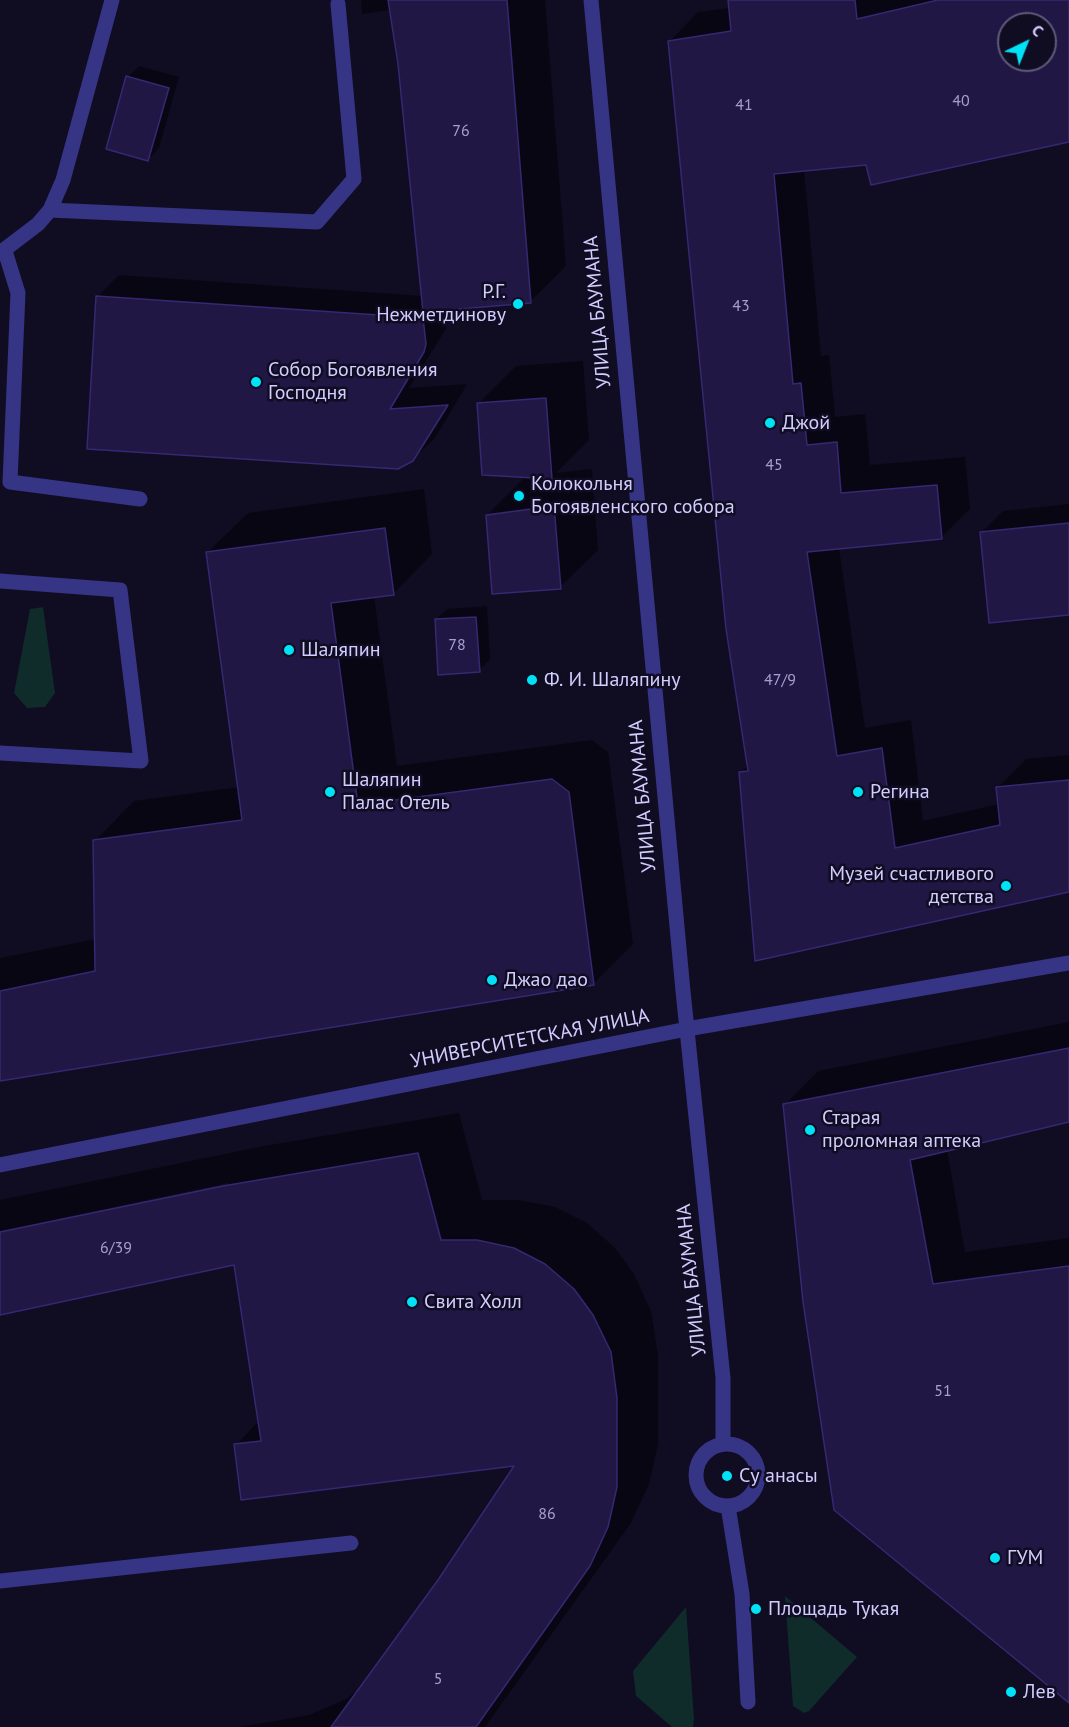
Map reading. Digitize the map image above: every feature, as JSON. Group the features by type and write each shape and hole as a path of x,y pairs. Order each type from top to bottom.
{"street":[{"path":"112,0 63,180 50,210 38,224 3,252 18,293 10,482 140,499"},
{"name":"УЛИЦА БАУМАНА","path":"591,0 687,1029 723,1378 723,1444"},
{"path":"50,210 317,222 354,179 338,4"},
{"path":"0,581 120,590 141,761 15,756 0,753"},
{"name":"УНИВЕРСИТЕТСКАЯ УЛИЦА","path":"0,1165 687,1029 1069,963"},
{"path":"723,1444 740,1447 748,1452 758,1474 753,1493 746,1499 728,1506 706,1497 696,1477 704,1455 723,1444"},
{"path":"728,1506 742,1593 748,1701"},
{"path":"0,1581 351,1544"}],"green space":[{"path":"43,607 55,693 45,707 27,708 14,693 30,609"},
{"path":"785,1596 857,1657 809,1711 804,1713 793,1706"},
{"path":"686,1607 694,1719 693,1727 672,1727 636,1696 633,1671"}],"building":[{"path":"388,0 507,0 531,303 423,312 398,64"},
{"path":"728,0 855,0 857,19 938,0 1069,0 1069,142 871,185 866,165 774,174 793,384 801,383 807,445 837,442 841,493 937,485 942,539 807,552 837,756 882,748 895,848 1000,825 996,787 1069,780 1069,892 755,961 739,772 748,771 726,629 668,41 731,31"},
{"path":"126,76 169,88 148,161 106,149"},
{"name":"Собор Богоявления Господня","path":"96,296 423,318 426,344 424,352 390,409 448,405 413,461 398,469 87,449"},
{"path":"546,398 552,479 482,475 477,403"},
{"path":"554,506 561,589 492,594 486,515"},
{"path":"1069,523 1069,615 989,623 980,532"},
{"path":"385,528 394,595 331,603 358,805 552,779 569,792 594,985 0,1081 0,991 95,971 93,840 242,820 206,552"},
{"path":"476,617 480,672 438,675 435,619"},
{"path":"1069,1048 1069,1122 910,1160 933,1284 1069,1266 1069,1703 834,1510 803,1302 783,1104"},
{"path":"418,1153 441,1240 477,1240 514,1248 545,1264 574,1289 593,1315 611,1352 617,1398 617,1487 608,1527 590,1566 476,1727 331,1727 438,1580 514,1466 241,1500 234,1444 261,1441 234,1265 0,1315 0,1232 223,1186"}],"place":[{"name":"Р.Г. Нежметдинову","path":"518,304"},
{"name":"Собор Богоявления Господня","path":"256,382"},
{"name":"Джой","path":"770,423"},
{"name":"Колокольня Богоявленского собора","path":"519,496"},
{"name":"Шаляпин","path":"289,650"},
{"name":"Ф. И. Шаляпину","path":"532,680"},
{"name":"Шаляпин Палас Отель","path":"330,792"},
{"name":"Регина","path":"858,792"},
{"name":"Музей счастливого детства","path":"1006,886"},
{"name":"Джао дао","path":"492,980"},
{"name":"Старая проломная аптека","path":"810,1130"},
{"name":"Свита Холл","path":"412,1302"},
{"name":"Су анасы","path":"727,1476"},
{"name":"ГУМ","path":"995,1558"},
{"name":"Площадь Тукая","path":"756,1609"},
{"name":"Лев","path":"1011,1692"}]}
